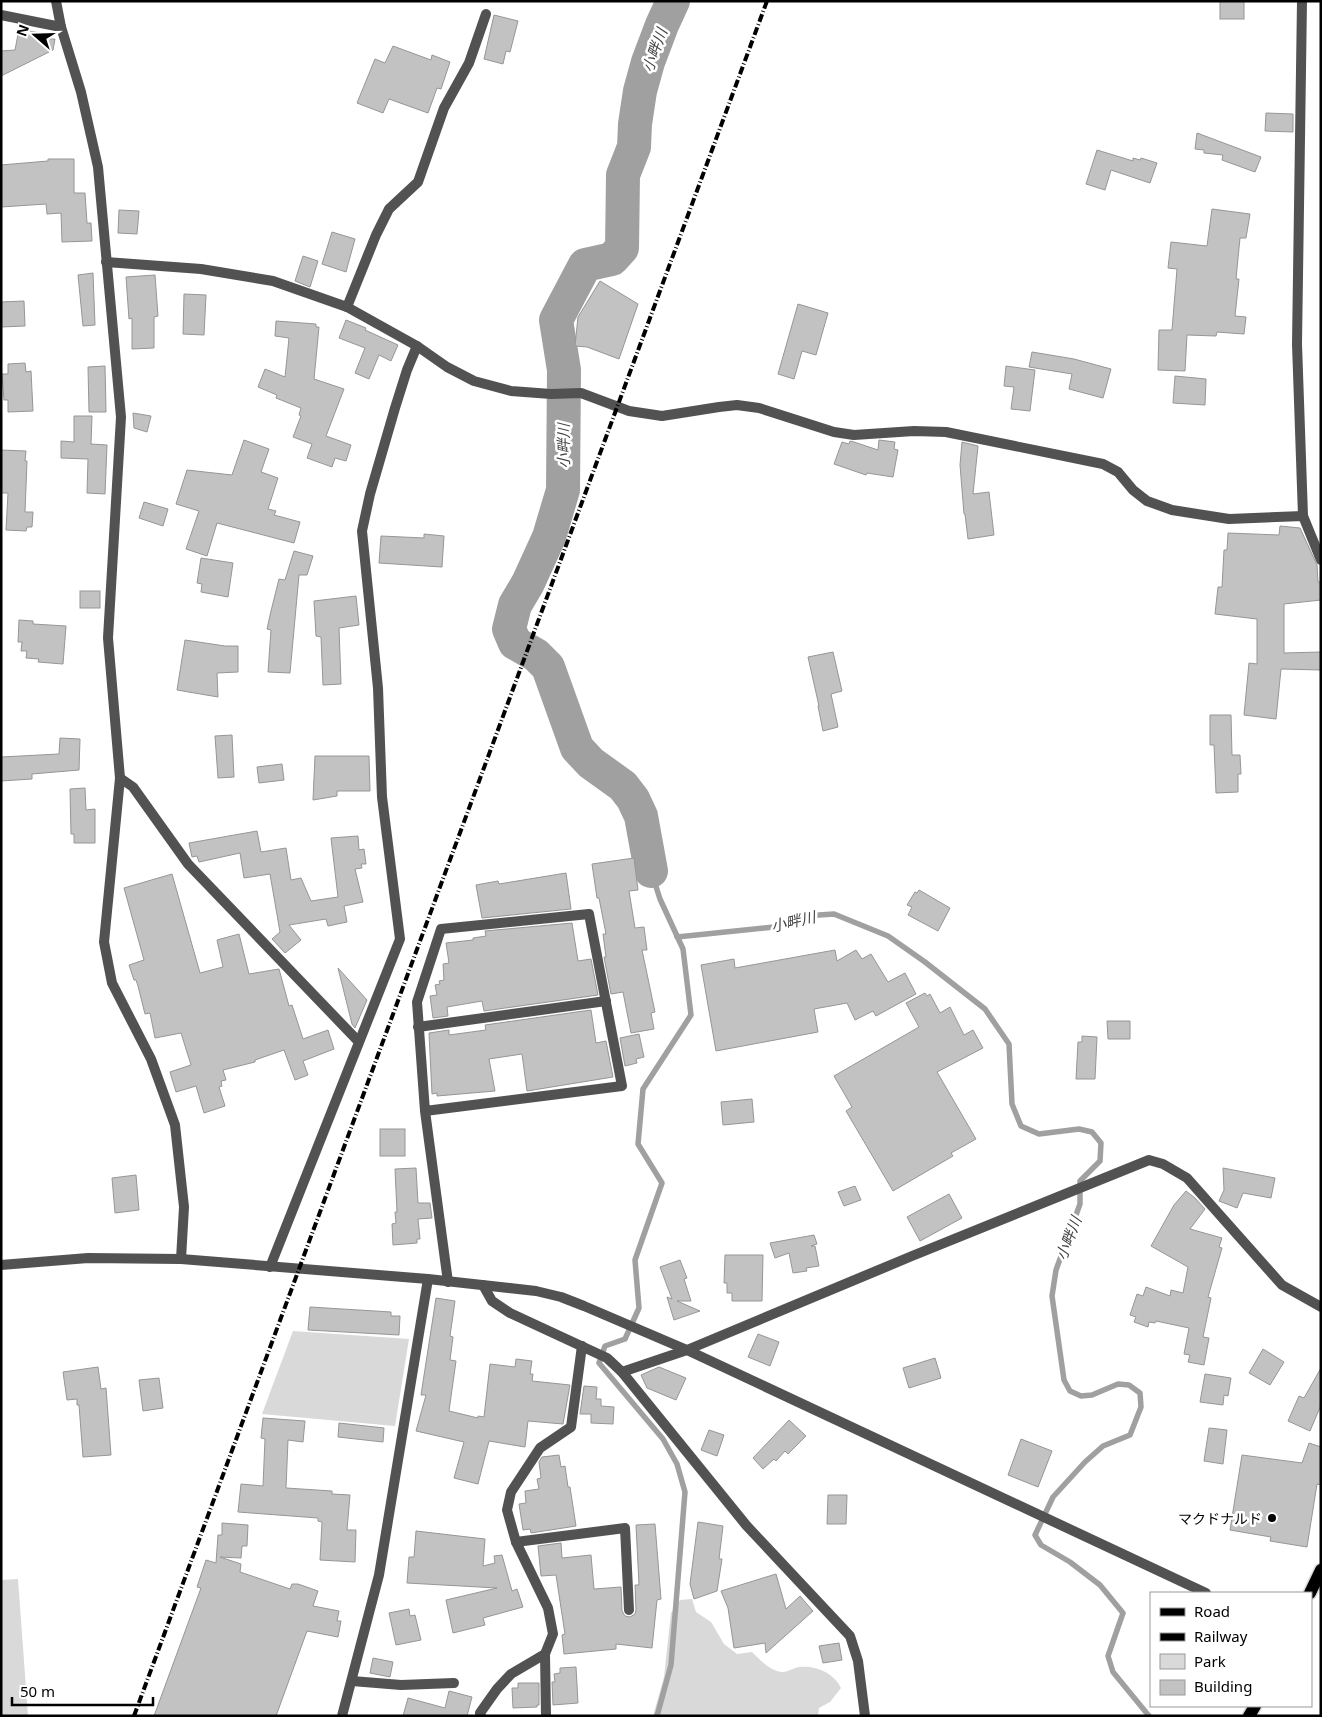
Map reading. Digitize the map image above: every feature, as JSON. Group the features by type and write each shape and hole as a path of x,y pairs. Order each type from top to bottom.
{"main road":[{"path":"1310,1592 1321,1570"}],"street":[{"path":"56,1 61,27 81,92 98,166 121,417 108,638 120,778 104,942 112,983 151,1059 175,1125 184,1207 181,1259"},
{"path":"1302,1 1297,344 1303,516 1321,560"},
{"path":"347,307 376,235 390,209 418,182 444,108 469,63 486,14"},
{"path":"1,15 61,27"},
{"path":"106,262 201,269 273,281 347,307 417,346 447,367 474,381 511,391 551,394 581,393 629,411 662,416 737,405 759,408 834,432 854,435 914,431 946,432 1103,464 1118,472 1133,490 1147,501 1172,510 1229,519 1303,516"},
{"path":"270,1267 400,939 382,798 378,688 362,531 370,494 392,418 407,370 417,346"},
{"path":"120,778 133,787 188,864 358,1041"},
{"path":"425,1111 622,1086 589,914 441,929 417,1002 425,1111 448,1282"},
{"path":"418,1027 606,1001"},
{"path":"622,1372 687,1350 912,1256 1150,1160 1163,1164 1187,1178 1282,1284 1321,1307"},
{"path":"1,1265 88,1258 181,1259 428,1279 536,1291 561,1297 622,1321 687,1350 1204,1592"},
{"path":"342,1716 379,1575 428,1279"},
{"path":"484,1285 492,1301 510,1313 607,1358 622,1372 746,1526 850,1636 858,1660 865,1716"},
{"path":"546,1716 545,1654 553,1634 548,1608 516,1542 507,1510 511,1492 540,1448 571,1427 582,1346"},
{"path":"516,1542 625,1528 629,1610"},
{"path":"481,1716 480,1713 496,1689 511,1674 545,1654"},
{"path":"352,1681 401,1685 454,1683"}],"green space":[{"path":"293,1331 409,1339 395,1426 262,1414"},
{"path":"18,1579 28,1716 1,1716 1,1580"},
{"path":"692,1599 696,1612 711,1622 724,1644 737,1654 752,1652 766,1665 784,1672 799,1667 812,1667 829,1674 841,1688 830,1702 819,1708 818,1716 653,1716 664,1677 671,1613 680,1600"}],"building":[{"path":"1220,1 1244,1 1244,19 1220,19"},
{"path":"494,15 518,21 510,52 506,51 503,64 484,59"},
{"path":"19,29 51,35 50,39 55,39 53,50 1,76 1,51 15,50"},
{"path":"393,46 431,60 432,55 450,62 441,89 437,88 428,113 389,99 383,113 357,103 375,59 385,63"},
{"path":"1266,113 1293,114 1293,132 1265,131"},
{"path":"1197,133 1261,157 1255,172 1222,160 1223,155 1204,153 1204,150 1195,149"},
{"path":"1097,150 1133,161 1133,158 1140,160 1141,158 1157,163 1150,183 1111,170 1105,190 1086,184"},
{"path":"48,159 74,159 74,193 85,193 87,223 91,223 92,241 62,242 61,213 47,214 46,204 1,207 1,165 48,161"},
{"path":"1212,209 1250,214 1246,238 1240,238 1236,279 1239,279 1235,316 1246,317 1244,334 1217,332 1216,336 1187,335 1185,371 1158,370 1159,330 1172,330 1177,269 1168,268 1171,242 1207,246"},
{"path":"119,210 139,211 137,234 118,233"},
{"path":"332,232 355,239 346,272 322,264"},
{"path":"303,256 318,261 310,287 295,281"},
{"path":"93,273 95,325 83,326 78,275"},
{"path":"155,275 158,316 154,317 154,348 132,349 132,318 129,319 126,277"},
{"path":"600,281 638,304 619,359 587,347 575,346 578,317"},
{"path":"184,294 206,295 204,335 183,334"},
{"path":"24,301 25,326 1,327 1,302"},
{"path":"798,304 828,313 816,355 802,351 794,379 778,374"},
{"path":"346,320 398,345 391,361 379,355 369,379 355,373 365,348 339,338"},
{"path":"276,321 316,324 316,327 319,327 314,379 344,389 326,436 351,445 346,461 335,458 332,467 307,458 312,444 293,437 301,416 299,415 301,408 276,398 277,395 258,387 265,369 285,377 289,338 275,336"},
{"path":"1032,352 1074,359 1111,369 1103,398 1069,389 1072,374 1029,367"},
{"path":"25,363 26,372 31,371 33,411 8,412 8,400 4,400 2,374 8,374 8,364"},
{"path":"105,366 106,412 89,412 88,367"},
{"path":"1006,366 1035,370 1030,411 1011,409 1014,387 1004,386"},
{"path":"1175,376 1206,379 1205,405 1173,403"},
{"path":"133,413 151,416 147,432 134,428"},
{"path":"74,416 92,416 91,444 107,445 105,494 87,493 88,459 61,458 61,441 74,442"},
{"path":"244,440 269,449 261,472 278,478 268,509 276,511 274,515 300,522 294,543 217,523 207,556 186,549 199,511 176,504 187,470 232,475"},
{"path":"879,440 895,442 894,449 898,450 893,477 867,473 866,475 834,464 842,442 849,444 850,441 878,450"},
{"path":"962,442 978,446 973,494 989,492 994,535 968,539 960,465"},
{"path":"1,450 26,451 25,512 33,512 32,527 27,527 26,531 6,530 8,493 1,493"},
{"path":"144,502 168,509 163,526 139,518"},
{"path":"1280,526 1300,528 1317,565 1318,582 1321,582 1321,600 1284,604 1284,653 1321,652 1321,670 1281,669 1276,719 1244,715 1249,663 1257,664 1257,619 1215,614 1218,587 1222,587 1224,550 1227,550 1228,533 1279,535"},
{"path":"424,534 444,536 442,567 379,563 381,536 424,538"},
{"path":"294,551 313,556 307,575 299,575 290,673 268,672 271,630 267,629 279,579 285,580"},
{"path":"201,558 233,563 228,597 201,592 202,584 197,583"},
{"path":"80,591 100,591 100,608 80,608"},
{"path":"356,596 359,625 339,628 341,684 323,685 321,637 316,636 314,601"},
{"path":"19,620 33,621 33,624 66,626 63,664 38,662 39,659 26,658 27,651 21,651 22,642 18,642"},
{"path":"185,640 238,646 238,672 217,673 218,697 177,690"},
{"path":"833,652 842,691 831,694 838,727 823,731 808,657"},
{"path":"1210,715 1231,715 1232,755 1240,755 1241,774 1238,774 1238,792 1216,793 1214,745 1210,745"},
{"path":"232,735 234,777 218,778 215,736"},
{"path":"60,738 80,739 79,770 32,774 32,779 1,781 1,757 59,754"},
{"path":"315,756 369,756 370,791 337,791 337,796 313,800"},
{"path":"282,764 284,780 259,783 257,767"},
{"path":"85,788 86,810 95,809 95,843 74,843 74,834 71,834 70,789"},
{"path":"257,831 261,852 286,848 291,880 301,878 311,901 338,897 331,838 358,836 359,850 364,849 366,864 361,864 362,868 355,869 363,902 344,906 347,922 328,926 326,919 289,925 301,940 285,953 272,939 280,932 270,874 244,878 240,853 199,862 197,856 192,857 189,843"},
{"path":"634,858 638,890 629,891 635,928 644,927 647,950 642,950 655,1012 651,1013 654,1029 631,1033 623,992 611,994 604,957 606,957 603,934 606,934 599,898 597,898 592,864"},
{"path":"566,873 571,909 482,918 476,885 498,881 499,884"},
{"path":"172,874 200,973 223,967 217,940 239,934 249,974 279,969 289,1006 292,1005 303,1039 328,1030 334,1049 303,1061 308,1075 295,1080 284,1050 255,1060 255,1062 223,1070 226,1080 221,1081 222,1086 219,1087 225,1106 204,1113 196,1086 176,1092 170,1072 191,1065 181,1033 155,1038 150,1013 145,1014 138,986 129,965 144,960 124,888"},
{"path":"919,890 950,908 938,931 908,915 912,907 907,905 915,892 917,893"},
{"path":"572,923 578,961 591,959 598,995 484,1011 482,1001 447,1007 448,1016 433,1018 430,996 437,995 435,985 440,984 439,981 444,980 443,964 449,963 446,943 473,940 473,938 486,936 485,931"},
{"path":"835,950 837,961 856,950 862,959 871,954 888,982 905,973 916,994 876,1016 873,1011 855,1020 847,1003 814,1009 818,1032 716,1051 701,965 734,959 735,968"},
{"path":"338,968 367,1000 355,1028 352,1024"},
{"path":"925,993 927,996 930,994 940,1013 950,1007 964,1035 973,1030 983,1048 937,1072 976,1139 951,1153 953,1156 893,1191 846,1111 852,1107 834,1076 919,1027 906,1003"},
{"path":"591,1010 596,1043 606,1041 613,1077 527,1091 522,1054 489,1059 495,1091 437,1096 437,1093 432,1094 429,1033 449,1030 449,1035 486,1030 485,1025"},
{"path":"1107,1021 1130,1021 1130,1039 1108,1039"},
{"path":"639,1034 644,1057 636,1059 637,1063 625,1066 620,1038"},
{"path":"1082,1036 1097,1037 1095,1079 1076,1079 1078,1042 1082,1042"},
{"path":"752,1099 754,1122 723,1125 721,1102"},
{"path":"380,1129 405,1129 405,1156 380,1156"},
{"path":"416,1168 418,1203 430,1203 432,1218 418,1219 420,1239 417,1239 417,1243 393,1245 392,1224 396,1223 395,1212 397,1212 395,1169"},
{"path":"1223,1168 1275,1178 1271,1198 1243,1193 1237,1208 1219,1201 1224,1190"},
{"path":"136,1175 139,1210 115,1213 112,1178"},
{"path":"855,1186 861,1200 844,1206 838,1192"},
{"path":"1186,1191 1205,1209 1190,1229 1222,1238 1219,1247 1222,1248 1208,1297 1211,1298 1203,1337 1209,1338 1204,1365 1188,1362 1190,1355 1184,1354 1189,1328 1156,1321 1155,1323 1149,1322 1148,1327 1134,1322 1136,1317 1130,1315 1137,1294 1143,1296 1146,1287 1170,1296 1171,1290 1183,1293 1188,1267 1151,1246 1174,1205"},
{"path":"949,1194 962,1218 920,1241 907,1217"},
{"path":"814,1235 817,1244 811,1246 815,1246 819,1266 806,1268 807,1271 793,1273 789,1253 775,1258 770,1243"},
{"path":"725,1255 763,1255 762,1301 732,1301 732,1293 727,1293 727,1283 724,1283"},
{"path":"680,1260 687,1278 684,1279 691,1301 677,1301 700,1311 674,1320 667,1297 672,1299 660,1267"},
{"path":"436,1298 455,1301 450,1336 453,1337 450,1360 456,1361 449,1411 478,1418 478,1416 484,1417 490,1364 515,1367 516,1359 532,1361 530,1374 533,1374 532,1381 570,1385 563,1424 528,1421 525,1447 489,1441 478,1484 454,1478 464,1442 416,1431 426,1395 421,1395"},
{"path":"310,1307 391,1312 391,1316 400,1316 399,1335 308,1330"},
{"path":"758,1334 779,1342 770,1366 748,1357"},
{"path":"1263,1349 1284,1362 1270,1385 1249,1373"},
{"path":"935,1358 941,1378 909,1388 903,1368"},
{"path":"98,1367 101,1389 106,1388 111,1455 83,1457 79,1405 77,1405 77,1399 67,1400 63,1372"},
{"path":"659,1367 686,1378 676,1400 647,1388 641,1375"},
{"path":"1321,1368 1321,1405 1310,1431 1288,1421 1299,1396 1304,1398"},
{"path":"1205,1374 1231,1378 1228,1396 1224,1395 1223,1405 1200,1402"},
{"path":"159,1378 163,1408 143,1411 139,1380"},
{"path":"584,1386 597,1387 596,1399 601,1399 601,1406 614,1407 613,1424 591,1423 591,1414 580,1414"},
{"path":"263,1418 305,1421 303,1442 288,1440 286,1488 332,1491 332,1494 350,1495 347,1530 356,1530 355,1562 320,1560 322,1522 318,1521 318,1518 238,1512 241,1484 263,1486 265,1439 261,1438"},
{"path":"789,1420 806,1436 788,1454 785,1451 776,1461 774,1459 763,1469 753,1458"},
{"path":"339,1423 384,1428 383,1442 338,1437"},
{"path":"1209,1428 1227,1430 1223,1464 1204,1461"},
{"path":"709,1430 724,1435 717,1456 701,1450"},
{"path":"1021,1439 1052,1451 1038,1487 1008,1475"},
{"path":"1309,1443 1321,1447 1321,1485 1317,1484 1307,1547 1270,1541 1271,1537 1230,1530 1242,1455 1302,1463"},
{"path":"559,1455 561,1467 565,1466 576,1526 531,1533 530,1529 523,1530 519,1504 526,1503 525,1491 539,1489 537,1479 541,1478 539,1462 542,1457"},
{"path":"828,1495 847,1495 846,1524 827,1524"},
{"path":"698,1522 723,1526 719,1559 722,1559 717,1591 694,1599 690,1584"},
{"path":"222,1523 248,1525 247,1546 242,1546 241,1558 220,1557 241,1564 240,1572 290,1589 292,1584 298,1584 318,1591 313,1606 339,1611 337,1621 341,1621 338,1637 307,1631 276,1716 154,1716 201,1588 197,1587 206,1560 216,1563 218,1535 222,1535"},
{"path":"655,1524 661,1599 657,1600 652,1648 616,1644 616,1649 564,1654 562,1635 565,1634 556,1575 541,1576 538,1546 561,1543 562,1558 591,1555 594,1589 621,1587 622,1611 625,1616 630,1617 635,1614 635,1585 639,1585 636,1525"},
{"path":"416,1531 485,1539 483,1566 495,1563 494,1556 502,1555 512,1591 517,1589 523,1607 483,1618 485,1625 453,1633 446,1600 497,1588 407,1583 409,1557 414,1557"},
{"path":"776,1574 786,1609 800,1596 813,1611 766,1653 765,1643 734,1648 728,1608 721,1591"},
{"path":"409,1609 410,1616 415,1615 421,1640 396,1645 389,1613"},
{"path":"839,1643 842,1660 823,1663 819,1646"},
{"path":"373,1658 393,1662 390,1677 370,1673"},
{"path":"576,1667 578,1703 553,1705 552,1682 555,1682 554,1674 560,1673 560,1668"},
{"path":"518,1683 539,1683 539,1705 537,1707 513,1708 512,1688 518,1688"},
{"path":"449,1691 472,1697 467,1716 403,1716 408,1698 445,1708"}],"waterway":[{"name":"小畔川","path":"651,871 641,816 633,799 623,786 591,763 577,748 548,667 536,655 515,643 509,629 515,605 528,583 549,537 563,490 564,370 556,320 585,265 612,259 622,248 623,175 634,147 640,91 648,62 673,1"},
{"path":"651,871 660,899 683,949 691,1015 643,1089 638,1144 662,1183 635,1260 639,1308 625,1339 605,1346 599,1363 663,1439 677,1464 685,1492 671,1665 657,1716"},
{"name":"小畔川","path":"677,937 774,927 804,916 834,914 888,936 985,1009 1009,1044 1012,1104 1021,1126 1039,1134 1079,1129 1092,1132 1101,1143 1100,1161 1080,1181 1080,1204 1056,1270 1052,1296 1064,1380 1070,1391 1081,1396 1092,1395 1118,1384 1129,1385 1140,1393 1141,1407 1130,1435 1103,1446 1085,1462 1053,1497 1035,1535 1041,1545 1070,1562 1100,1585 1123,1613 1108,1656 1113,1672 1149,1716"}],"railway":[{"path":"134,1716 767,1"}],"place":[{"name":"マクドナルド","path":"1272,1518"}]}
